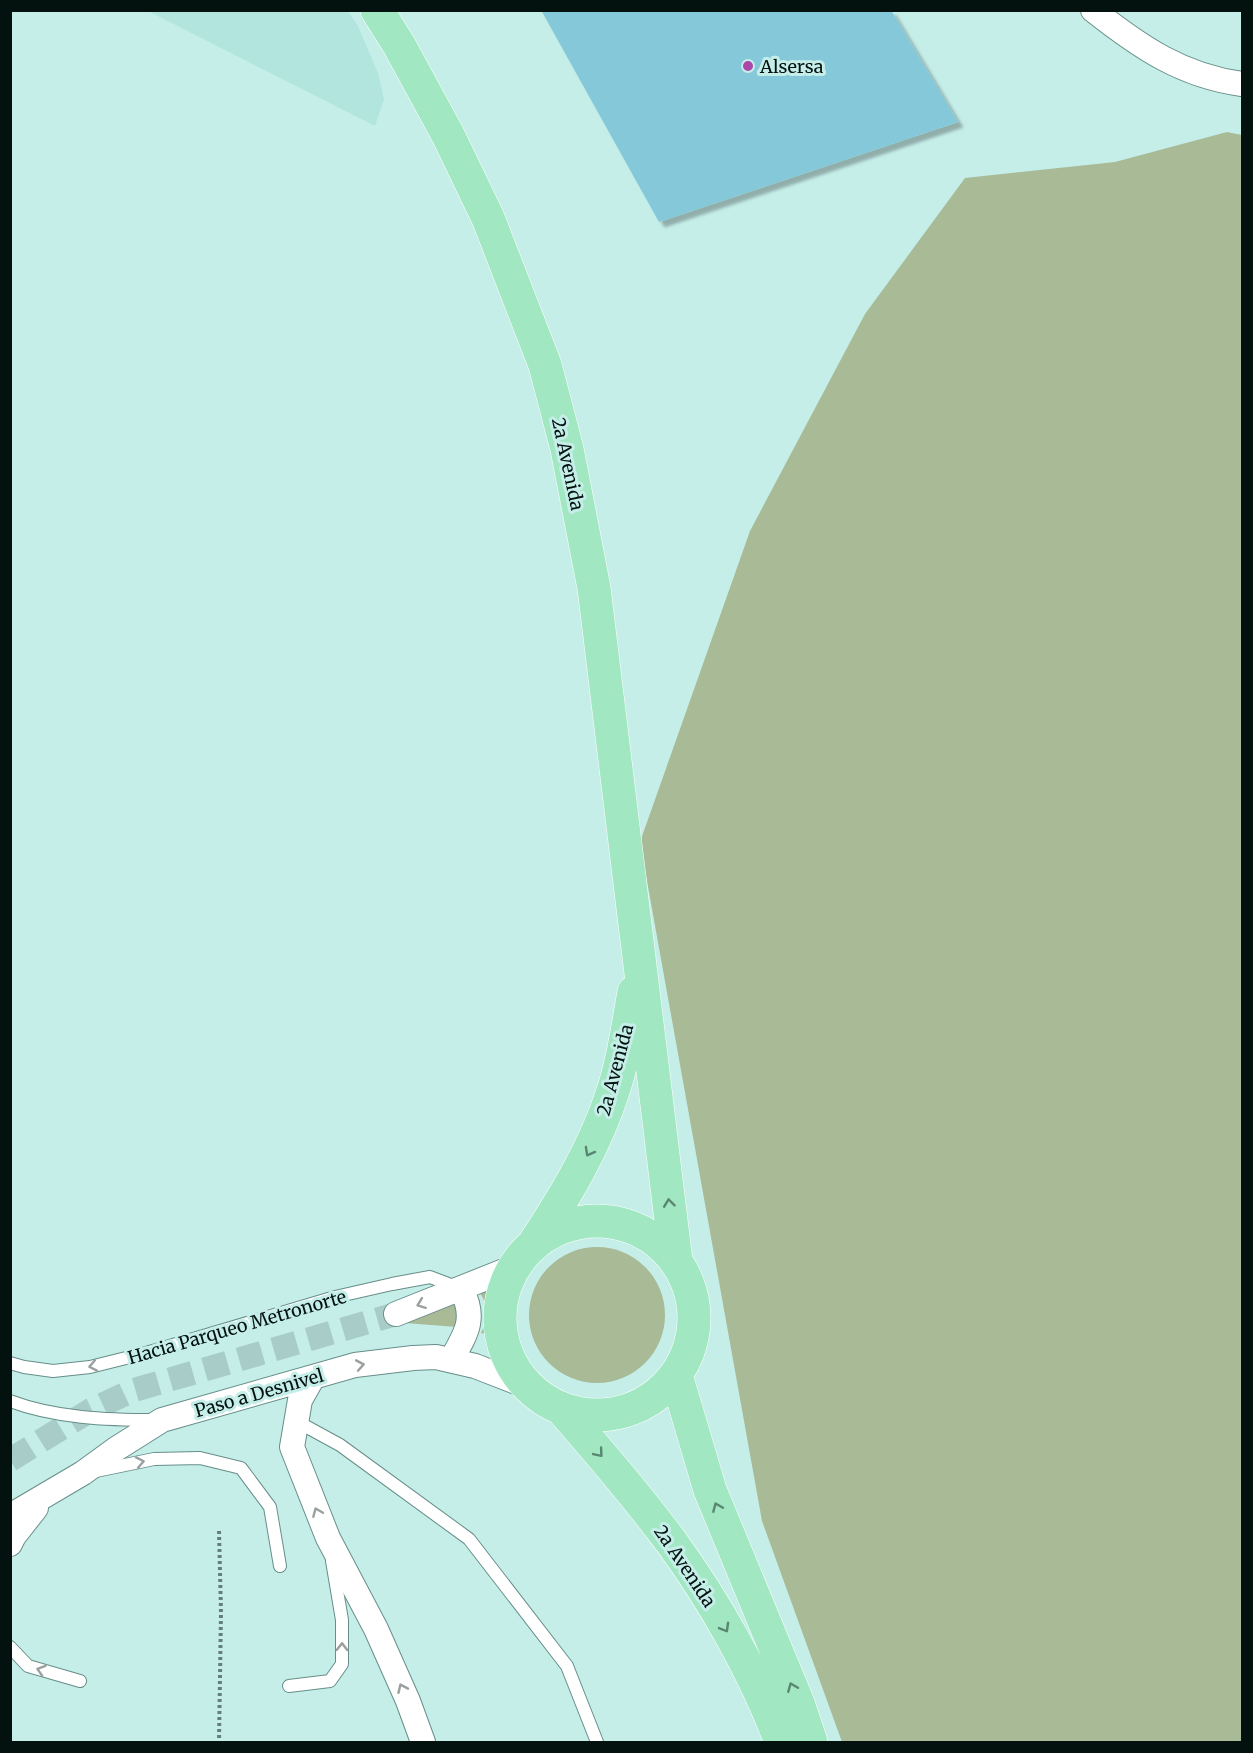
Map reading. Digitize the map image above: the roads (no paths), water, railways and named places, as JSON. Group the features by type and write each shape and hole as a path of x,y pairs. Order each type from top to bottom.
{"main road":[{"name":"2a Avenida","path":"377,10 399,45 448,135 488,218 544,365 567,449 594,588 640,954 675,1261"},
{"name":"2a Avenida","path":"535,1242 593,1144 614,1090 627,1034 640,954"},
{"path":"594,1220 625,1224 653,1238 675,1261 690,1289 694,1321 688,1352 676,1375 658,1394 637,1407 612,1414 586,1414 561,1408 544,1400 529,1387 510,1361 501,1330 502,1297 514,1267 535,1242 563,1226 594,1220"},
{"path":"676,1375 710,1490 798,1703 811,1743"},
{"name":"2a Avenida","path":"561,1408 673,1544 743,1660 766,1703 781,1743"}],"street":[{"path":"1093,10 1123,34 1158,57 1188,71 1226,82 1242,84"},
{"path":"396,1314 514,1267"},
{"path":"451,1360 464,1336 470,1315 461,1288"},
{"name":"Paso a Desnivel","path":"10,1516 83,1473 162,1420 355,1365 436,1357 475,1366 529,1387"},
{"path":"313,1377 300,1400 292,1447 328,1538 376,1629 408,1701 423,1743"},
{"path":"10,1544 45,1496"}],"lane":[{"name":"Hacia Parqueo Metronorte","path":"10,1363 53,1371 90,1367 146,1353 336,1297 393,1284 430,1277 461,1288"},
{"path":"10,1401 33,1409 117,1420 162,1420"},
{"path":"296,1421 340,1445 469,1539 567,1665 597,1743"},
{"path":"83,1473 154,1459 200,1458 241,1468 270,1507 280,1566"},
{"path":"289,1686 330,1682 342,1664 342,1620 328,1538"},
{"path":"10,1647 28,1666 80,1681"}],"tunnel":[{"path":"10,1460 91,1410 134,1390 396,1314"}],"place":[{"name":"Alsersa","path":"748,66"}]}
